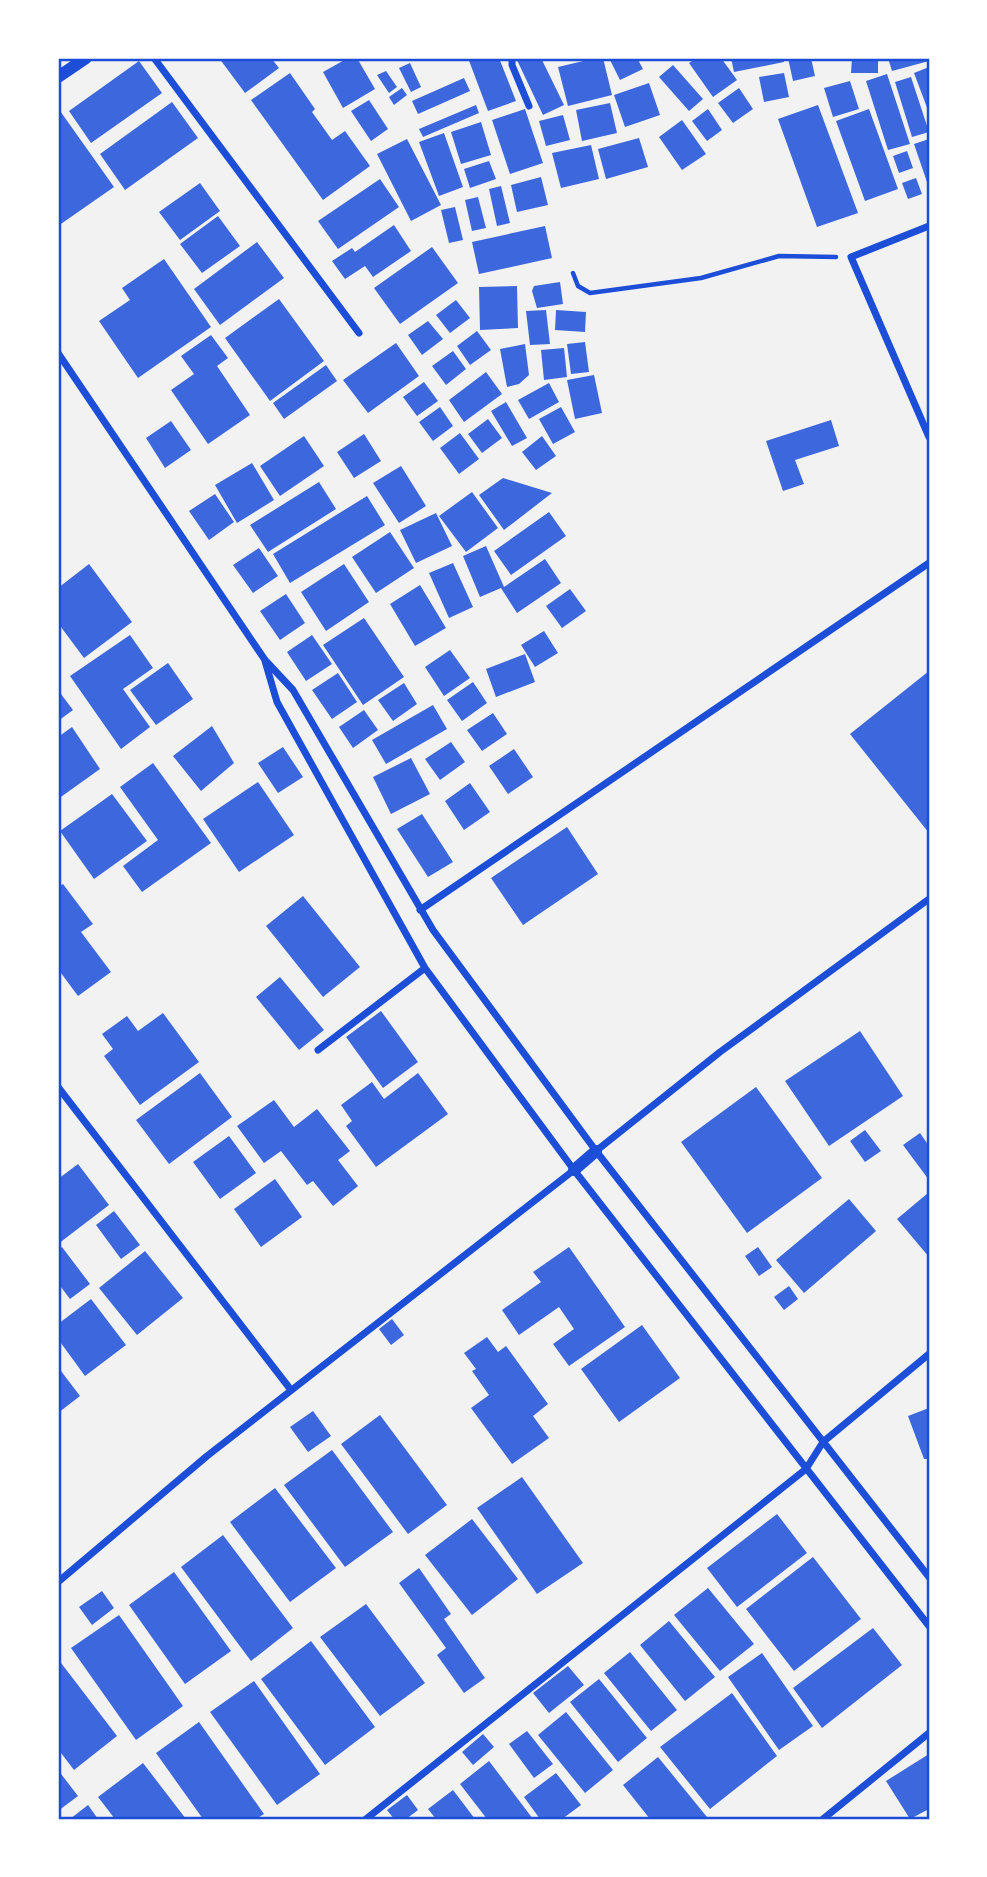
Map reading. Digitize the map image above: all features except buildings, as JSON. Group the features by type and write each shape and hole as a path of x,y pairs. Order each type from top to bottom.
{"street":[{"path":"58,77 86,58"},
{"path":"154,58 359,333"},
{"path":"512,58 512,65 529,106"},
{"path":"929,226 850,257 929,437"},
{"path":"58,353 264,660 293,690 420,910 596,1151 929,1577"},
{"path":"420,910 929,564"},
{"path":"264,660 277,702 425,968 574,1170 929,1626"},
{"path":"58,1582 207,1456 574,1170 720,1052 929,899"},
{"path":"318,1050 425,968"},
{"path":"58,1087 291,1390"},
{"path":"366,1819 806,1469 823,1442 929,1354"},
{"path":"823,1819 929,1733"}],"path":[{"path":"573,273 578,285 590,293 701,278 779,256 850,257"}]}
